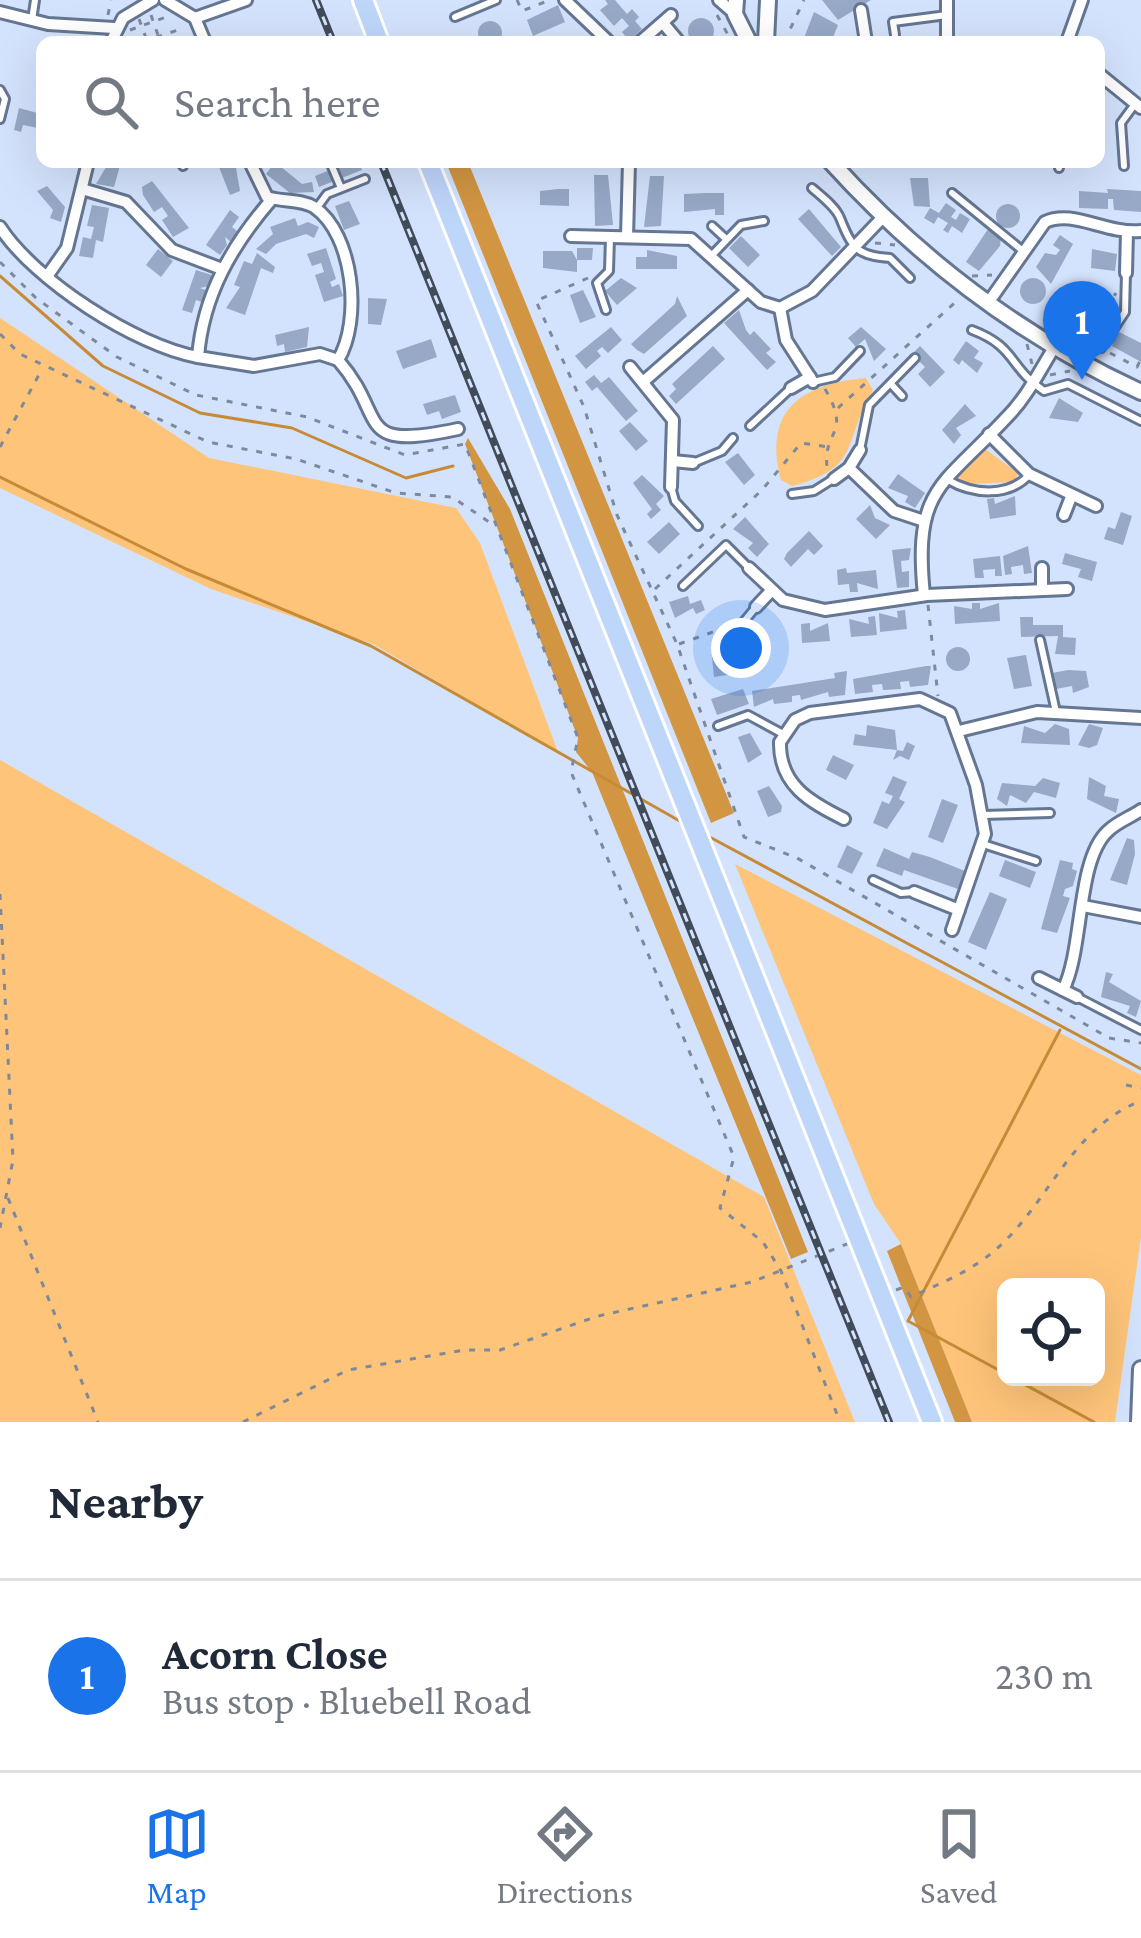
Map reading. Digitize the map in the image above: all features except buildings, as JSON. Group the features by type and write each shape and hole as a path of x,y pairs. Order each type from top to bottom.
{"highway":[{"path":"363,0 378,36"},
{"path":"430,168 932,1422"}],"street":[{"path":"165,0 193,17 202,36"},
{"path":"193,17 245,0"},
{"path":"565,0 604,36"},
{"path":"947,0 947,36"},
{"path":"1069,36 1082,0"},
{"path":"714,2 755,26 771,8"},
{"path":"861,10 865,36"},
{"path":"0,12 111,34 145,11"},
{"path":"647,36 667,19 676,36"},
{"path":"1105,79 1138,106"},
{"path":"48,274 67,248 87,168"},
{"path":"254,168 272,199 316,208 331,228 356,307 350,336 338,359"},
{"path":"628,237 629,168"},
{"path":"837,168 883,217 988,303 1141,392"},
{"path":"82,189 126,202 172,250 221,268"},
{"path":"198,357 200,332 221,268 272,199"},
{"path":"988,303 1046,222 1062,216 1108,232 1134,232 1125,274"},
{"path":"571,236 691,239 761,302 781,308 812,291 883,217"},
{"path":"0,227 81,302 160,348 254,366 320,354 338,359 370,422 383,434 458,429"},
{"path":"643,382 748,290"},
{"path":"781,308 786,340 814,379 790,388"},
{"path":"926,595 924,521 945,478 1032,383 1055,346"},
{"path":"630,367 673,420 670,487"},
{"path":"989,434 1029,474 1096,506"},
{"path":"833,479 849,468 860,450"},
{"path":"673,461 693,463"},
{"path":"849,468 894,511 924,521"},
{"path":"1064,515 1071,497"},
{"path":"749,568 770,592 794,605 825,610 926,595 1042,586 1067,590"},
{"path":"1042,568 1042,586"},
{"path":"756,608 770,592"},
{"path":"844,819 795,788 780,758 783,734 810,713 920,699 939,704 959,731 982,815 983,844 952,930"},
{"path":"959,731 1023,714 1141,716"},
{"path":"1063,990 1078,957 1083,906 1103,836 1141,810"},
{"path":"914,892 959,910"},
{"path":"1083,906 1141,917"},
{"path":"1039,978 1077,997"},
{"path":"1138,1422 1141,1369"}],"lane":[{"path":"32,20 35,0"},
{"path":"455,17 496,0"},
{"path":"895,35 893,22 947,15"},
{"path":"0,90 5,99 0,119"},
{"path":"1124,166 1121,123 1138,106"},
{"path":"332,168 340,188"},
{"path":"316,208 327,194 365,179"},
{"path":"812,188 838,214 854,248 865,257 890,258 910,278"},
{"path":"952,193 1023,251"},
{"path":"713,254 741,225 764,221"},
{"path":"712,226 725,239"},
{"path":"606,310 597,283 609,269 610,236"},
{"path":"1099,352 1125,312 1125,274"},
{"path":"972,330 1008,347 1021,375 1032,383 1050,392 1068,384 1141,421"},
{"path":"814,379 835,376 860,351"},
{"path":"860,450 869,405 915,358"},
{"path":"891,384 902,395"},
{"path":"750,426 790,388"},
{"path":"693,463 722,451 734,438"},
{"path":"945,478 964,489 993,490 1020,484 1029,474"},
{"path":"792,494 814,491 833,479"},
{"path":"670,487 675,501 698,526"},
{"path":"683,586 726,545 749,568"},
{"path":"732,637 756,608"},
{"path":"1040,640 1056,712"},
{"path":"718,726 748,715 783,734"},
{"path":"982,815 1050,813"},
{"path":"983,844 1036,861"},
{"path":"873,880 901,893 914,892"},
{"path":"1077,997 1141,1030"}],"path":[{"path":"518,0 523,11 550,0"},
{"path":"787,36 804,0"},
{"path":"111,34 113,1"},
{"path":"714,2 729,36"},
{"path":"145,11 154,22"},
{"path":"111,34 145,11"},
{"path":"145,11 158,36"},
{"path":"154,22 193,17"},
{"path":"160,36 193,17"},
{"path":"0,262 36,298 117,357 196,394 307,417 405,455 465,444 578,738 571,772 734,1157 720,1208 763,1242 781,1271 840,1422"},
{"path":"609,269 536,301 584,407 617,515 677,644 744,838 797,859 1109,1038 1141,1042"},
{"path":"1082,348 1115,296 1118,274 1125,274"},
{"path":"972,276 1004,280"},
{"path":"838,408 960,298"},
{"path":"0,334 20,354 208,442 296,459 396,493 452,497 497,527"},
{"path":"1072,342 1099,352 1114,351 1137,367 1140,361"},
{"path":"1125,370 1128,360"},
{"path":"1107,362 1141,378"},
{"path":"0,447 44,366"},
{"path":"814,379 838,408 838,435 826,459 833,479"},
{"path":"654,590 762,490 801,442 829,447"},
{"path":"926,595 939,704"},
{"path":"677,644 736,622"},
{"path":"0,894 13,1160 0,1228"},
{"path":"1126,1085 1141,1088"},
{"path":"892,1291 904,1287 911,1297 993,1252 1073,1151 1116,1112 1141,1100"},
{"path":"7,1196 98,1422"},
{"path":"243,1422 349,1370 464,1350 500,1350 598,1316 692,1298 836,1249"}],"shaded area":[{"path":"448,168 470,168 734,813 711,823"},
{"path":"0,318 209,458 456,508 480,543 558,752 373,644 211,589 0,488"},
{"path":"866,378 873,390 841,461 815,479 792,486 781,480 777,436 792,405 822,387"},
{"path":"468,438 510,509 808,1252 791,1259 592,772 576,752 578,738 465,444"},
{"path":"985,449 1018,473 1015,482 967,484 955,479"},
{"path":"0,760 764,1197 855,1422 0,1422"},
{"path":"735,864 1141,1075 1141,1237 1115,1422 972,1422 901,1244 874,1204"},
{"path":"901,1244 972,1422 955,1422 887,1251"}],"waterway":[{"path":"0,276 103,366 200,413 292,428 406,478 453,466"},
{"path":"0,477 186,569 371,646 685,824"},
{"path":"704,834 1141,1069"},
{"path":"997,1369 908,1321 1060,1030"},
{"path":"1028,1386 1094,1422"}],"railway":[{"path":"316,0 331,36"},
{"path":"383,168 889,1422"}],"place":[{"name":"Acorn Close","path":"1082,380"}]}
